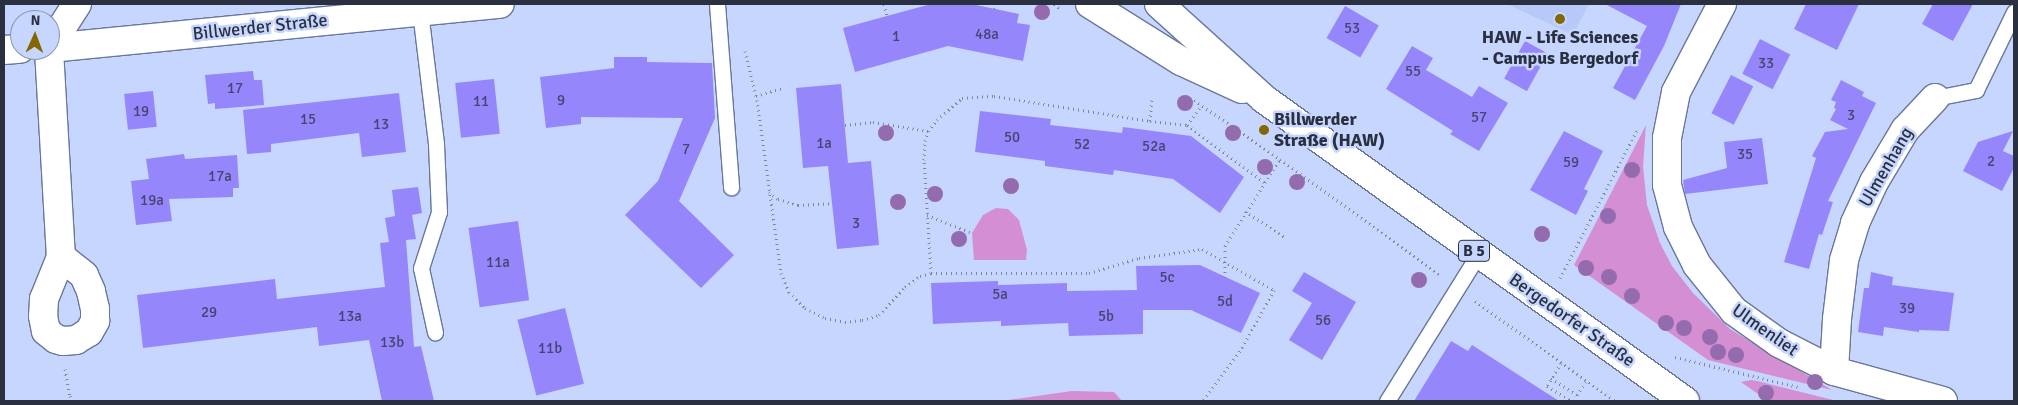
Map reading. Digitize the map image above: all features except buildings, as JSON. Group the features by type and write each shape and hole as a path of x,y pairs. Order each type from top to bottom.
{"street":[{"path":"60,32 77,4"},
{"name":"Billwerder Straße","path":"60,47 500,4"},
{"name":"Bergedorfer Straße","path":"1159,4 1264,100 1478,255 1548,302 1685,401"},
{"name":"Ulmenliet","path":"1722,4 1676,92 1669,118 1666,185 1678,227 1697,265 1734,311 1779,343 1834,371 1943,401"},
{"name":"Bergedorfer Straße","path":"1080,9 1181,61 1264,100"},
{"path":"51,60 61,257"},
{"name":"Ulmenhang","path":"1834,371 1837,319 1844,260 1855,224 1874,182 1905,130 1935,98"}],"lane":[{"path":"717,4 731,187"},
{"path":"420,12 436,144 439,212 420,268 435,332"},
{"name":"Ulmenhang","path":"1935,98 1976,90 2014,12"},
{"path":"1387,401 1478,255"}],"path":[{"path":"884,4 887,16"},
{"path":"994,9 996,4"},
{"path":"1054,4 1080,9"},
{"path":"743,44 756,96 768,192 781,273 789,292 805,308 825,318 845,322 862,320 879,315 905,287 920,276 931,273 1089,273 1139,258 1202,249 1274,290 1240,351 1203,401"},
{"path":"756,96 783,88"},
{"path":"1187,95 1280,159 1615,401"},
{"path":"931,273 924,160 925,141 928,131 954,103 962,98 994,96 1150,121 1188,125 1264,182"},
{"path":"1150,121 1152,97"},
{"path":"1188,125 1201,106"},
{"path":"845,125 873,122 928,131"},
{"path":"1548,302 1638,127"},
{"path":"1226,277 1225,246 1280,159"},
{"path":"768,192 778,199 798,205 832,203"},
{"path":"1245,212 1286,238"},
{"path":"927,215 972,233"},
{"path":"1666,355 1806,389"},
{"path":"1561,362 1547,386 1571,401"},
{"path":"1551,378 1577,395 1586,381"}],"shaded area":[{"name":"HAW - Life Sciences - Campus Bergedorf","path":"1507,4 1589,4 1573,35"},
{"path":"1646,125 1643,166 1647,205 1660,243 1672,266 1693,293 1730,329 1832,390 1708,360 1574,265"},
{"path":"996,208 1008,209 1019,220 1027,250 1026,260 974,260 972,233 983,215"},
{"path":"1751,380 1837,401 1768,401 1741,382"},
{"path":"1072,391 1114,392 1122,401 1001,401"}],"place":[{"name":"HAW - Life Sciences - Campus Bergedorf","path":"1560,19"},
{"name":"Billwerder Straße (HAW)","path":"1264,130"}]}
